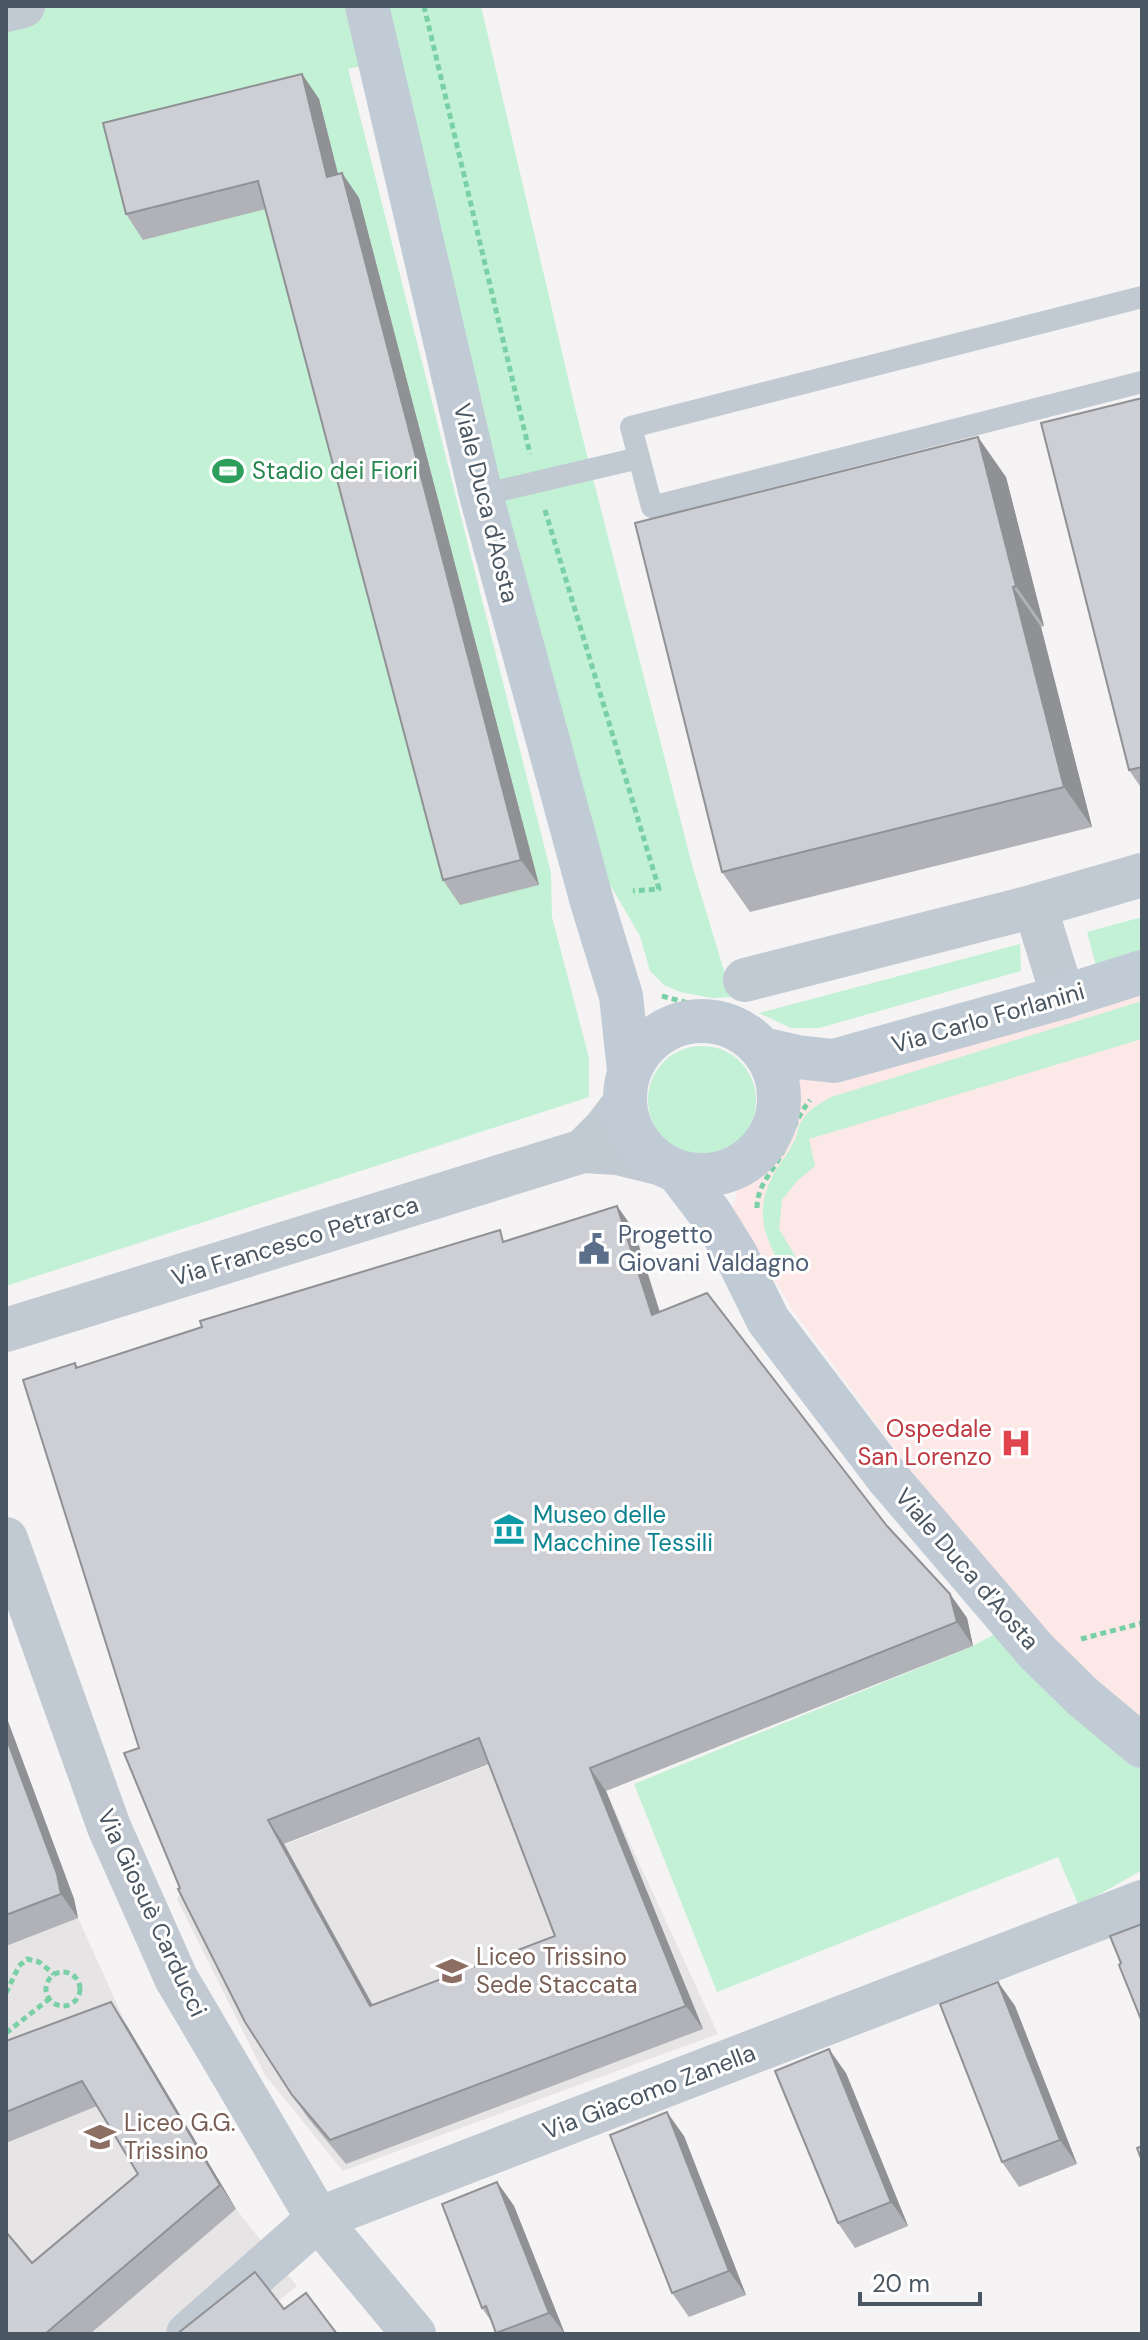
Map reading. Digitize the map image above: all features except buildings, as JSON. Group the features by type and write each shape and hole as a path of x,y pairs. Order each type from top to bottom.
{"street":[{"path":"6,10 23,6"},
{"name":"Viale Duca d'Aosta","path":"367,6 481,495 588,887 684,999 626,1087"},
{"path":"583,1151 605,1129 626,1087 637,1054 665,1030 684,999 1142,875"},
{"path":"1035,906 1063,997"},
{"name":"Via Carlo Forlanini","path":"838,1060 1142,972"},
{"path":"583,1151 617,1153 704,1176 728,1172 749,1160 765,1144 775,1124 779,1103 778,1083 772,1065 762,1049 746,1034 726,1024 704,1020 684,999"},
{"path":"762,1049 797,1057 838,1060"},
{"path":"779,1103 838,1060"},
{"path":"626,1087 629,1127 641,1147 669,1168"},
{"name":"Via Francesco Petrarca","path":"6,1330 583,1151"},
{"path":"735,1253 739,1206 749,1160"},
{"name":"Viale Duca d'Aosta","path":"669,1168 712,1216 735,1253 768,1320 888,1478 1036,1651 1141,1748"},
{"name":"Via Giosuè Carducci","path":"6,1539 109,1827 176,1978 318,2219 414,2334"},
{"path":"1130,1906 1142,1869"},
{"name":"Via Giacomo Zanella","path":"188,2334 318,2219 1130,1906"}],"lane":[{"path":"1142,297 631,427 652,507 1142,382"},
{"path":"481,495 639,458"}],"path":[{"path":"424,6 537,482 659,889 627,892"},
{"path":"758,1216 761,1185 782,1154 799,1115 818,1091 849,1080 838,1060"},
{"path":"1036,1651 1142,1623"},
{"path":"6,1993 19,1966 27,1959 39,1962 54,1974"},
{"path":"65,1972 76,1977 80,1993 69,2006 58,2006 49,1999 47,1983 54,1974 65,1972"},
{"path":"6,2033 49,1999"}],"shaded area":[{"name":"Ospedale San Lorenzo","path":"1142,959 1142,1742 988,1576 793,1310 733,1209 750,1138 814,1054"},
{"name":"Liceo G.G. Trissino","path":"6,1716 74,1899 77,1916 127,2026 236,2209 297,2286 237,2334 6,2334"},
{"name":"Liceo Trissino Sede Staccata","path":"583,1728 606,1791 718,2034 343,2171 265,2075 177,1899 185,1884"}],"green space":[{"name":"Stadio dei Fiori","path":"6,6 481,6 576,412 692,865 732,997 712,998 680,992 664,985 650,971 640,936 611,886 566,869 362,66 348,69 551,873 552,917 589,1058 589,1097 6,1286"},
{"path":"1142,917 1142,959 1098,973 1087,932"},
{"path":"1020,944 1021,971 819,1028 791,1028 759,1013"},
{"path":"1142,1001 1142,1039 809,1139 815,1166 797,1181 782,1200 779,1229 797,1259 783,1271 770,1245 763,1221 765,1197 799,1126 817,1105 831,1097"},
{"path":"702,1046 723,1050 740,1062 752,1079 756,1100 752,1121 740,1138 723,1150 702,1154 681,1150 664,1138 652,1121 648,1100 652,1079 664,1062 681,1050"},
{"path":"1024,1618 1142,1742 1142,1870 1079,1906 1058,1857 717,1992 634,1784 973,1646"}],"place":[{"name":"Stadio dei Fiori","path":"228,471"},
{"name":"Progetto Giovani Valdagno","path":"594,1249"},
{"name":"Ospedale San Lorenzo","path":"1016,1443"},
{"name":"Museo delle Macchine Tessili","path":"509,1529"},
{"name":"Liceo Trissino Sede Staccata","path":"452,1971"},
{"name":"Liceo G.G. Trissino","path":"100,2137"}]}
